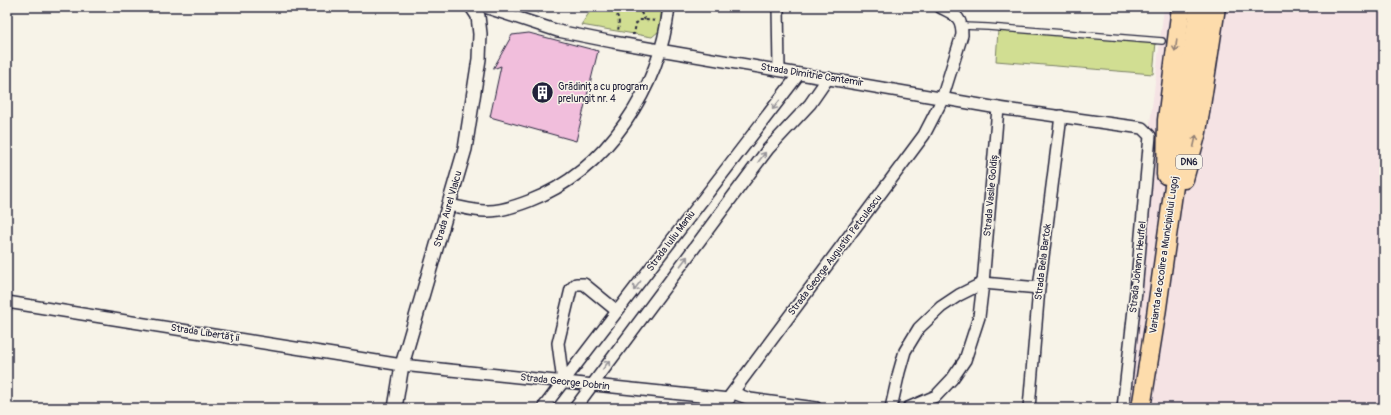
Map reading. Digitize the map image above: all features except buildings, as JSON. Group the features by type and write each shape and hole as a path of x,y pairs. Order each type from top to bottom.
{"highway":[{"name":"DN6","path":"1156,315 1157,273 1166,186 1167,120 1181,7"},
{"name":"Varianta de ocolire a Municipiului Lugoj","path":"1141,408 1156,315 1199,7"},
{"name":"DN6","path":"1156,315 1166,277 1184,181 1197,132 1216,7"}],"street":[{"name":"Strada Aurel Vlaicu","path":"395,408 402,365 465,149 479,59 480,34 478,16 472,7"},
{"name":"Strada Dimitrie Cantemir","path":"485,7 558,31 661,50 998,108 1142,128"},
{"path":"449,205 486,212 514,206 540,197 565,183 590,162 613,139 624,125 652,75 661,50 669,7"},
{"path":"778,7 779,70"},
{"path":"940,7 955,15 960,20 962,26"},
{"name":"Strada George Augustin Petculescu","path":"721,408 924,135 942,98 962,35 962,26"},
{"name":"Strada Iuliu Maniu","path":"542,408 799,74"},
{"path":"575,408 768,149 810,104 828,78"},
{"name":"Strada Vasile Goldiș","path":"908,408 936,396 952,379 965,360 979,317 998,108"},
{"name":"Strada Bela Bartok","path":"1029,408 1039,288 1061,116"},
{"name":"Strada Johann Heuffel","path":"1123,408 1136,291 1150,136 1142,128"},
{"path":"892,408 905,351 918,328 941,307 959,295 983,283 1039,288"},
{"path":"563,382 558,344 571,289 576,284 584,284 617,311"},
{"name":"Strada Libertății","path":"7,302 402,365"},
{"name":"Strada George Dobrin","path":"402,365 592,385 731,396"},
{"path":"731,396 816,408"}],"lane":[{"path":"962,26 988,26 1162,41"}],"path":[{"path":"536,14 540,7"},
{"path":"608,7 616,13 620,21 618,31 634,34 637,22 639,20 663,22"},
{"path":"638,7 645,20"}],"shaded area":[{"path":"1164,7 1384,7 1384,408 1126,408 1150,124"}],"green space":[{"path":"593,7 662,7 659,31 652,37 581,25"},
{"path":"998,30 1156,42 1153,74 996,61"}],"place":[{"name":"Grădinița cu program prelungit nr. 4","path":"542,93"}]}
